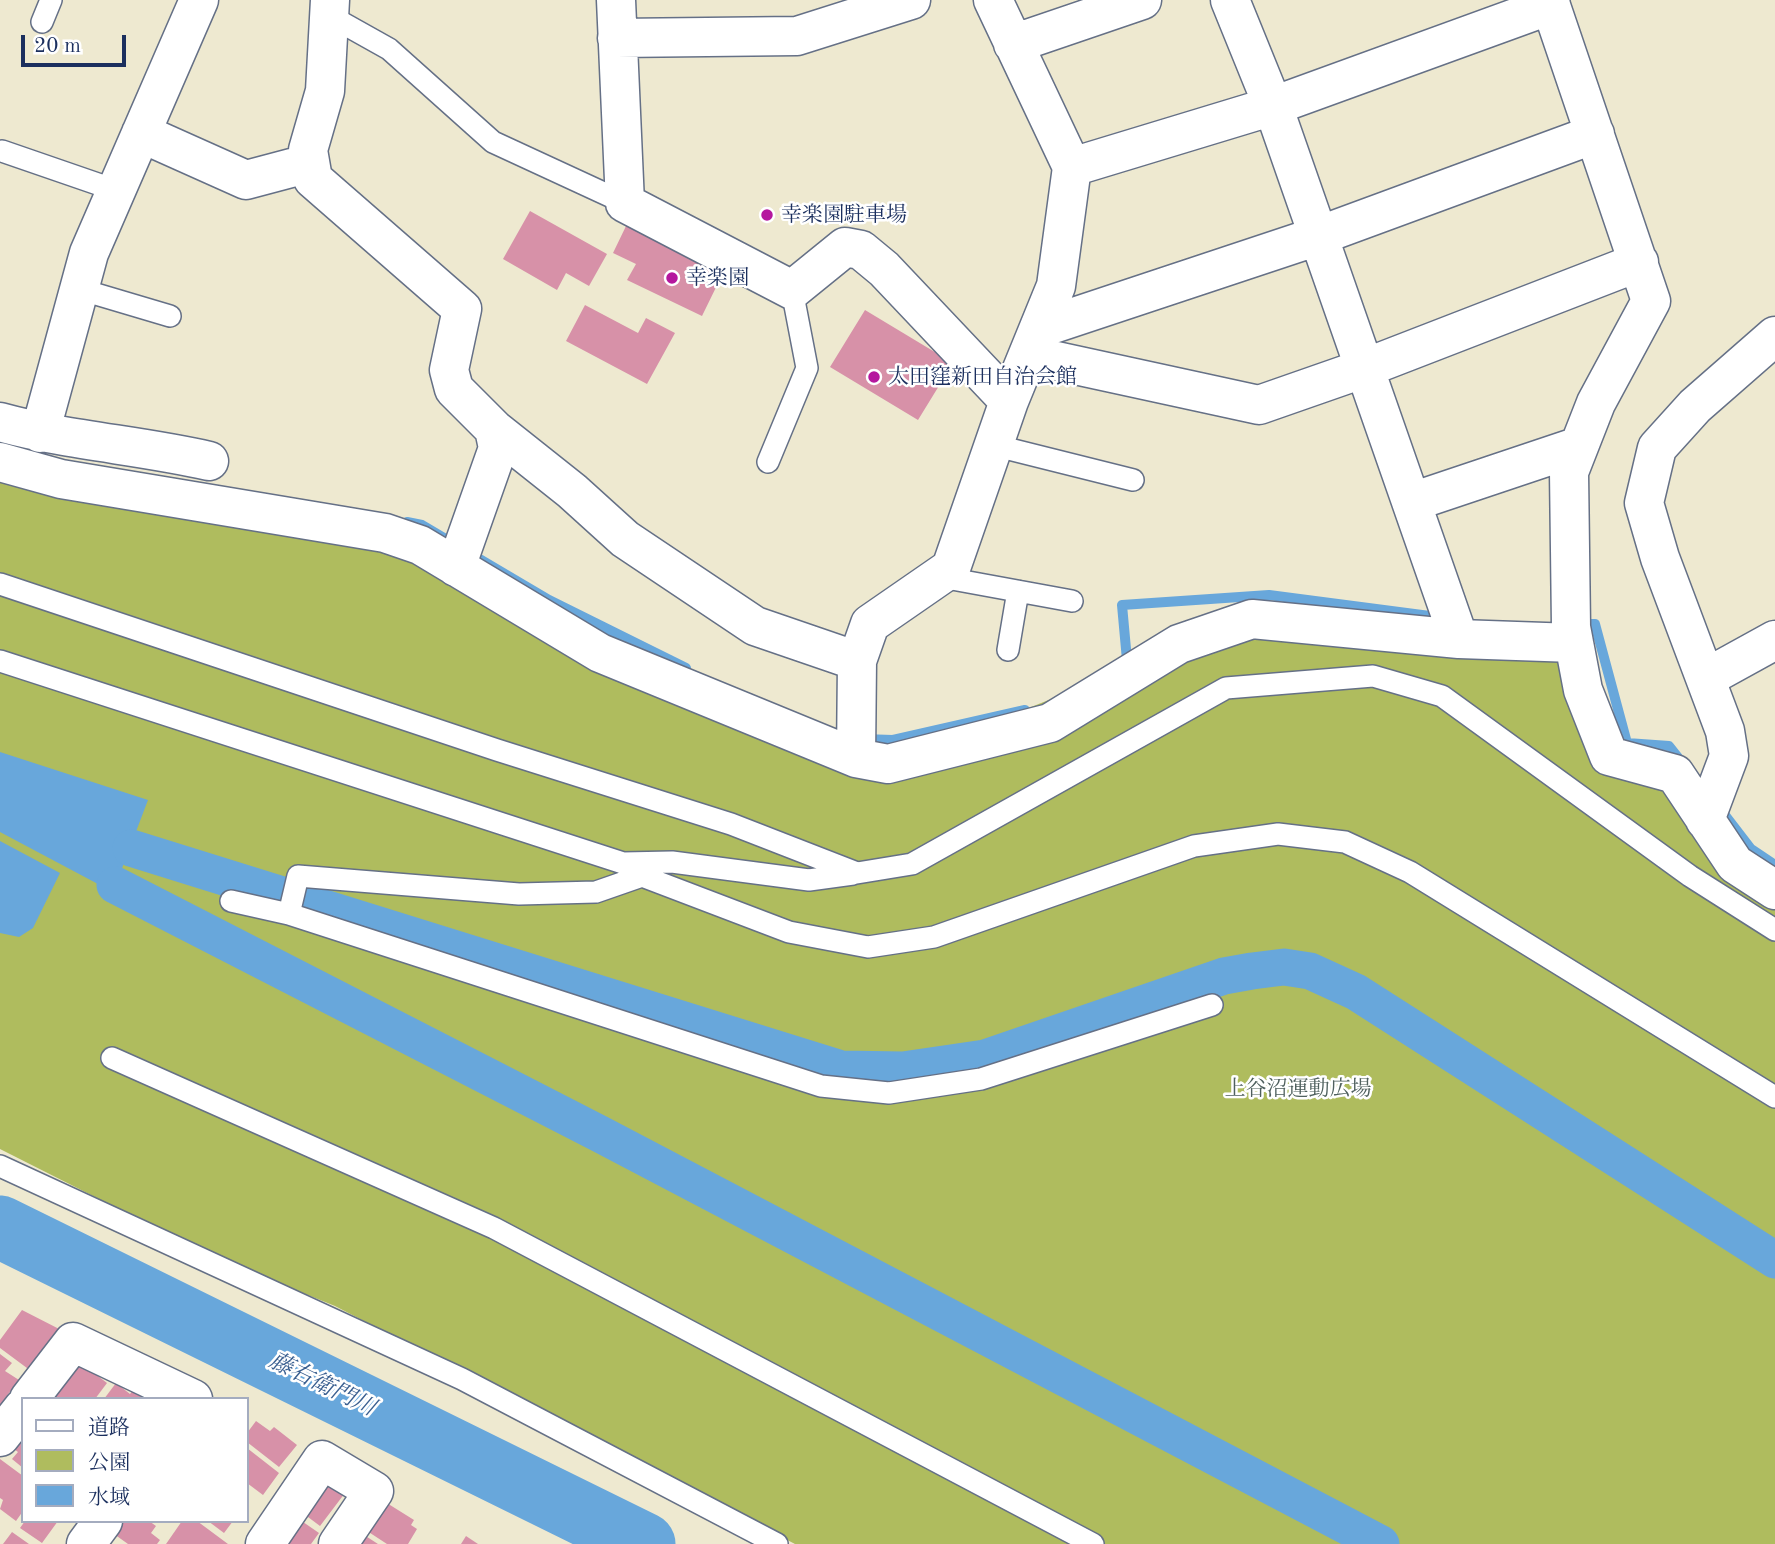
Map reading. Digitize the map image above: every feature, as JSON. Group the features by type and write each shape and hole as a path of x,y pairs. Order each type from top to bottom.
{"street":[{"path":"40,433 89,253 199,0"},
{"path":"616,0 625,203 792,290 845,247 861,250 884,269 1009,401"},
{"path":"617,38 797,36 911,0"},
{"path":"856,758 856,661 870,624 951,568 1009,401 1056,286 1072,167 993,0"},
{"path":"1013,44 1142,0"},
{"path":"1230,0 1273,106 1459,639"},
{"path":"1072,167 1273,106 1556,2 1595,134 1651,301 1596,403 1569,472 1571,628 1583,690 1609,757 1675,774 1735,864 1775,890"},
{"path":"330,8 325,91 308,150 313,179 462,309 449,370 454,389 494,429 572,491 625,539 755,626 856,661"},
{"path":"141,133 246,180 310,163"},
{"path":"1035,342 1595,134"},
{"path":"1035,342 1259,405 1366,368 1639,261"},
{"path":"1705,820 1728,756 1725,731 1660,558 1644,503 1657,448 1695,406 1775,336"},
{"path":"0,422 40,433 166,451 209,461"},
{"path":"456,567 498,448 494,429"},
{"path":"1412,502 1579,446"},
{"path":"0,462 61,479 385,533 420,545 600,653 856,758 888,764 1050,723 1179,644 1252,619 1459,639 1574,643"},
{"path":"1706,678 1775,640"},
{"path":"31,1397 73,1342 188,1397"},
{"path":"0,1437 21,1411"},
{"path":"265,1544 322,1460 374,1491 338,1544"},
{"path":"86,1544 102,1523"}],"lane":[{"path":"42,22 51,0"},
{"path":"330,8 389,49 493,142 625,203"},
{"path":"2,151 118,191"},
{"path":"79,289 170,316"},
{"path":"768,462 807,368 792,290"},
{"path":"993,445 1133,480"},
{"path":"941,577 1072,601"},
{"path":"0,584 497,750 731,824 856,873"},
{"path":"1008,650 1018,591"},
{"path":"0,661 623,863 642,876 789,932 868,947 933,937 1194,846 1278,834 1345,842 1410,872 1775,1097"},
{"path":"623,863 672,862 810,880 912,864 1226,688 1373,676 1441,696 1690,876 1775,930"},
{"path":"289,914 298,876 519,894 596,892 642,876"},
{"path":"231,901 289,914 821,1086 889,1093 981,1079 1212,1005"},
{"path":"112,1058 494,1227 1093,1544"},
{"path":"0,1166 462,1379 777,1544"}],"green space":[{"name":"上谷沼運動広場","path":"0,444 456,567 888,764 1252,619 1574,643 1609,756 1675,774 1775,886 1775,1544 795,1544 335,1306 214,1257 0,1149"}],"water":[{"path":"0,752 148,800 113,892 0,832"},
{"path":"0,841 60,873 33,928 19,937 0,933"}],"building":[{"path":"530,211 607,254 589,286 566,273 557,290 503,259"},
{"path":"627,224 724,271 702,316 627,280 636,264 613,253"},
{"path":"585,305 638,333 646,318 675,333 647,384 566,341"},
{"path":"865,310 953,363 918,420 830,367"},
{"path":"22,1310 65,1332 31,1371 0,1348 0,1340"},
{"path":"0,1354 12,1363 5,1371 19,1380 0,1405"},
{"path":"77,1360 107,1383 96,1397 49,1397"},
{"path":"116,1383 130,1394 137,1385 152,1397 106,1397"},
{"path":"256,1421 270,1431 274,1427 297,1445 279,1467 248,1443 248,1432"},
{"path":"21,1434 21,1466 12,1459 18,1452 11,1447"},
{"path":"248,1449 279,1473 263,1495 248,1484"},
{"path":"0,1459 21,1475 21,1514 16,1521 0,1509 3,1500 0,1498"},
{"path":"320,1475 345,1493 320,1526 296,1508"},
{"path":"382,1500 414,1520 411,1525 417,1529 408,1544 387,1544 364,1529"},
{"path":"293,1515 319,1533 311,1544 274,1544"},
{"path":"24,1523 57,1523 42,1543 20,1528"},
{"path":"122,1523 152,1523 156,1526 151,1533 160,1540 157,1544 128,1544 114,1534"},
{"path":"181,1523 200,1523 228,1544 166,1544"},
{"path":"211,1523 232,1523 224,1533"},
{"path":"12,1532 29,1544 3,1544"},
{"path":"361,1533 378,1544 354,1544"},
{"path":"466,1536 478,1544 461,1544"}],"waterway":[{"path":"407,522 422,525 549,600 686,668"},
{"path":"1121,663 1127,660 1122,605 1269,595 1445,618"},
{"path":"1576,624 1595,624 1627,743 1669,746 1684,765"},
{"path":"862,739 893,740 1025,710"},
{"path":"1721,810 1751,849 1775,865"},
{"path":"131,848 841,1069 903,1070 985,1058 1224,976 1284,967 1310,971 1356,992 1775,1260"},
{"path":"115,885 600,1134 1381,1544"},
{"name":"藤右衛門川","path":"0,1227 644,1544"}],"place":[{"name":"幸楽園駐車場","path":"767,215"},
{"name":"幸楽園","path":"672,278"},
{"name":"太田窪新田自治会館","path":"874,377"}]}
